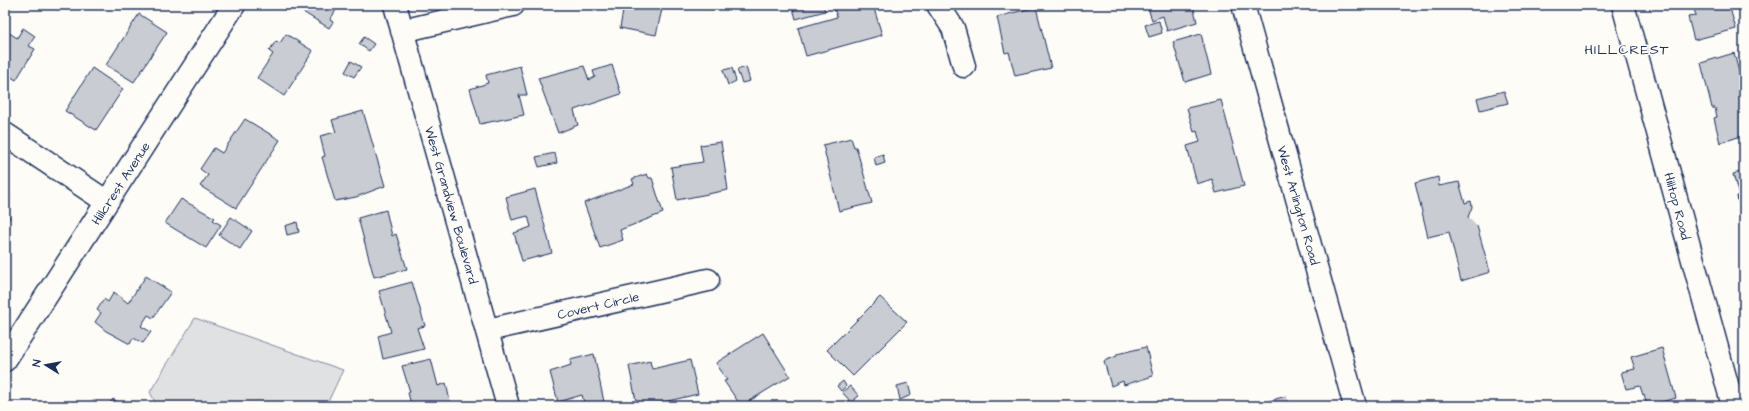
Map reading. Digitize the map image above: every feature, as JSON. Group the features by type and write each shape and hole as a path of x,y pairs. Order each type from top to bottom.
{"street":[{"name":"Hillcrest Avenue","path":"5,360 234,5"},
{"name":"West Grandview Boulevard","path":"395,5 488,330 508,406"},
{"path":"402,31 514,5"},
{"path":"938,5 954,28 964,66"},
{"name":"West Arlington Road","path":"1243,5 1355,406"},
{"name":"Hilltop Road","path":"1623,5 1733,406"},
{"path":"5,134 107,202"},
{"name":"Covert Circle","path":"488,330 708,280"}],"shaded area":[{"path":"195,318 343,370 326,406 157,406 150,392"}],"building":[{"path":"301,5 339,5 330,20 333,22 329,28 298,9"},
{"path":"624,5 663,5 656,35 620,28"},
{"path":"663,5 677,5 676,8"},
{"path":"792,5 823,5 825,11 796,19"},
{"path":"833,5 873,5 882,35 806,56 798,28 837,17"},
{"path":"1147,5 1193,5 1197,22 1167,31 1163,16 1152,20"},
{"path":"1693,5 1729,5 1736,29 1694,40 1688,17 1696,16"},
{"path":"1036,7 1051,68 1015,76 1009,52 1005,53 997,17"},
{"path":"139,14 167,32 134,82 106,65"},
{"path":"1159,21 1162,33 1149,37 1145,25"},
{"path":"23,28 35,36 29,46 35,49 16,80 5,73 5,30 17,38"},
{"path":"286,34 313,51 284,96 257,78 273,54 269,51 276,41 280,43"},
{"path":"1201,34 1211,74 1185,82 1173,42"},
{"path":"364,37 374,44 369,51 359,44"},
{"path":"1734,53 1744,91 1744,135 1720,143 1714,118 1717,117 1715,108 1712,108 1701,63"},
{"path":"351,61 361,67 354,77 345,72"},
{"path":"612,65 621,94 574,110 578,125 558,133 538,78 584,66 589,80 595,77 593,71"},
{"path":"520,66 527,95 519,95 524,115 480,124 470,89 488,83 486,75"},
{"path":"746,67 750,81 742,83 737,70"},
{"path":"92,68 123,89 96,130 65,111"},
{"path":"732,68 736,81 728,85 723,70"},
{"path":"1504,91 1508,103 1480,110 1477,98"},
{"path":"1221,100 1244,186 1216,193 1212,179 1197,184 1187,146 1200,142 1197,131 1194,132 1187,108"},
{"path":"363,111 385,186 356,197 335,201 322,157 325,156 320,136 336,132 332,120"},
{"path":"245,119 280,140 236,208 200,186 208,175 200,169 214,148 222,153"},
{"path":"851,138 854,147 856,147 872,203 839,211 823,145"},
{"path":"721,142 728,190 677,200 671,167 703,162 700,145"},
{"path":"555,153 557,163 539,167 536,157"},
{"path":"883,154 885,163 876,166 874,157"},
{"path":"1744,171 1744,215 1740,201 1738,202 1737,196 1739,196 1733,174"},
{"path":"647,174 649,178 652,178 663,213 620,230 623,240 600,248 584,203 634,184 632,179"},
{"path":"1438,177 1439,186 1459,182 1465,203 1471,201 1472,207 1468,217 1477,226 1490,272 1461,281 1449,232 1428,237 1415,183"},
{"path":"535,189 552,253 522,261 514,233 531,227 528,216 512,220 506,197"},
{"path":"5,193 10,197 6,205 5,204"},
{"path":"181,199 215,218 213,220 221,225 206,248 165,223"},
{"path":"386,210 392,236 396,234 407,269 374,277 358,218"},
{"path":"5,214 10,217 5,225"},
{"path":"231,217 252,231 240,249 219,235"},
{"path":"297,222 299,232 287,235 285,226"},
{"path":"146,276 171,292 153,318 148,315 141,326 151,332 143,343 133,338 130,344 106,331 95,322 101,313 97,310 104,299 108,302 114,292 128,303"},
{"path":"412,282 425,326 417,328 424,349 383,359 378,336 391,332 379,291"},
{"path":"880,297 907,322 853,376 827,350"},
{"path":"763,333 790,376 741,406 724,381 727,380 716,363"},
{"path":"1146,347 1153,376 1124,385 1123,381 1111,386 1104,361 1117,356 1117,354"},
{"path":"1662,348 1676,398 1647,406 1640,386 1626,389 1621,372 1635,369 1631,357"},
{"path":"594,354 604,402 585,406 582,395 558,402 550,372 571,365 570,360"},
{"path":"431,359 438,386 446,383 451,406 404,406 411,404 408,393 410,392 402,366"},
{"path":"690,360 698,394 647,406 637,406 629,366 650,361 652,369"},
{"path":"843,381 846,386 841,391 837,386"},
{"path":"908,383 911,395 900,400 897,386"},
{"path":"850,386 859,396 851,402 842,392"},
{"path":"1286,396 1288,406 1252,406"},
{"path":"113,399 124,406 108,406"}],"district":[{"name":"HILLCREST","path":"1627,49"}]}
